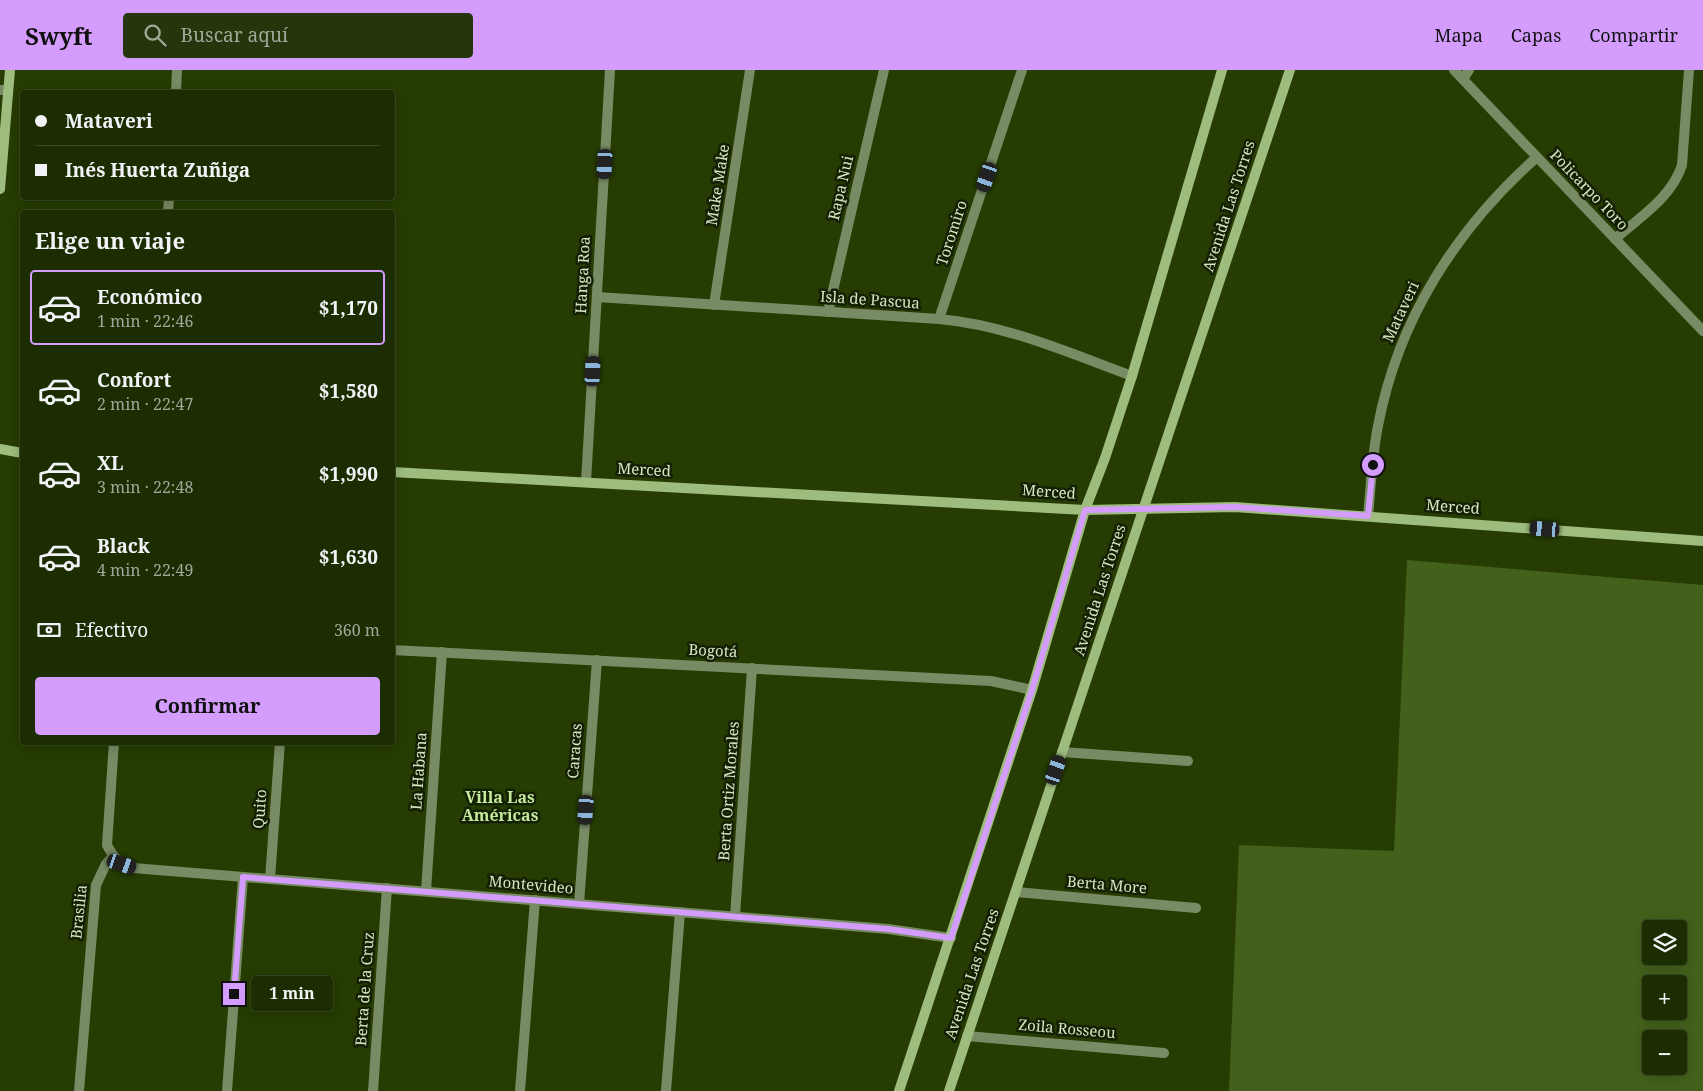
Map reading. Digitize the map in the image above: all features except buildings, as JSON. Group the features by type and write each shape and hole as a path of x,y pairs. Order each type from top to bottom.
{"main road":[{"path":"0,189 4,90 10,70"},
{"name":"Avenida Las Torres","path":"899,1091 1032,690 1085,510 1105,458 1132,376 1222,70"},
{"name":"Avenida Las Torres","path":"949,1091 1290,70"},
{"path":"0,449 20,453"},
{"name":"Merced","path":"395,472 1085,510 1235,507 1703,541"}],"street":[{"path":"176,90 177,70"},
{"name":"Hanga Roa","path":"586,482 610,70"},
{"name":"Make Make","path":"714,305 750,70"},
{"name":"Rapa Nui","path":"828,312 884,70"},
{"name":"Toromiro","path":"939,319 1022,70"},
{"name":"Policarpo Toro","path":"1454,70 1466,74 1537,157 1703,331"},
{"path":"1615,239 1667,194 1679,177 1682,164 1689,70"},
{"name":"Mataveri","path":"1368,516 1374,448 1383,403 1401,346 1416,312 1434,278 1460,239 1490,202 1537,157"},
{"name":"Isla de Pascua","path":"597,297 939,319 983,324 1012,332 1132,376"},
{"name":"Bogotá","path":"395,650 991,680 1032,690"},
{"name":"La Habana","path":"426,891 442,652"},
{"name":"Caracas","path":"579,904 597,660"},
{"name":"Berta Ortiz Morales","path":"735,916 752,668"},
{"path":"112,856 107,845 107,833 114,745"},
{"name":"Quito","path":"270,879 280,745"},
{"path":"1062,752 1188,761"},
{"name":"Montevideo","path":"112,856 122,864 133,868 902,930 951,938"},
{"name":"Brasilia","path":"79,1091 95,891 100,874 112,856"},
{"path":"227,1091 243,877"},
{"name":"Berta de la Cruz","path":"373,1091 387,888"},
{"name":"Berta More","path":"1016,892 1196,908"},
{"path":"520,1091 535,900"},
{"path":"666,1091 680,912"},
{"name":"Zoila Rosseou","path":"967,1036 1164,1053"}],"green space":[{"path":"1407,560 1703,585 1703,1091 1229,1091 1239,845 1394,851"}],"district":[{"name":"Villa Las Américas","path":"500,806"}],"route":[{"path":"234,994 243,877 888,929 951,938 1032,690 1085,510 1193,506 1368,516 1373,465"}]}
